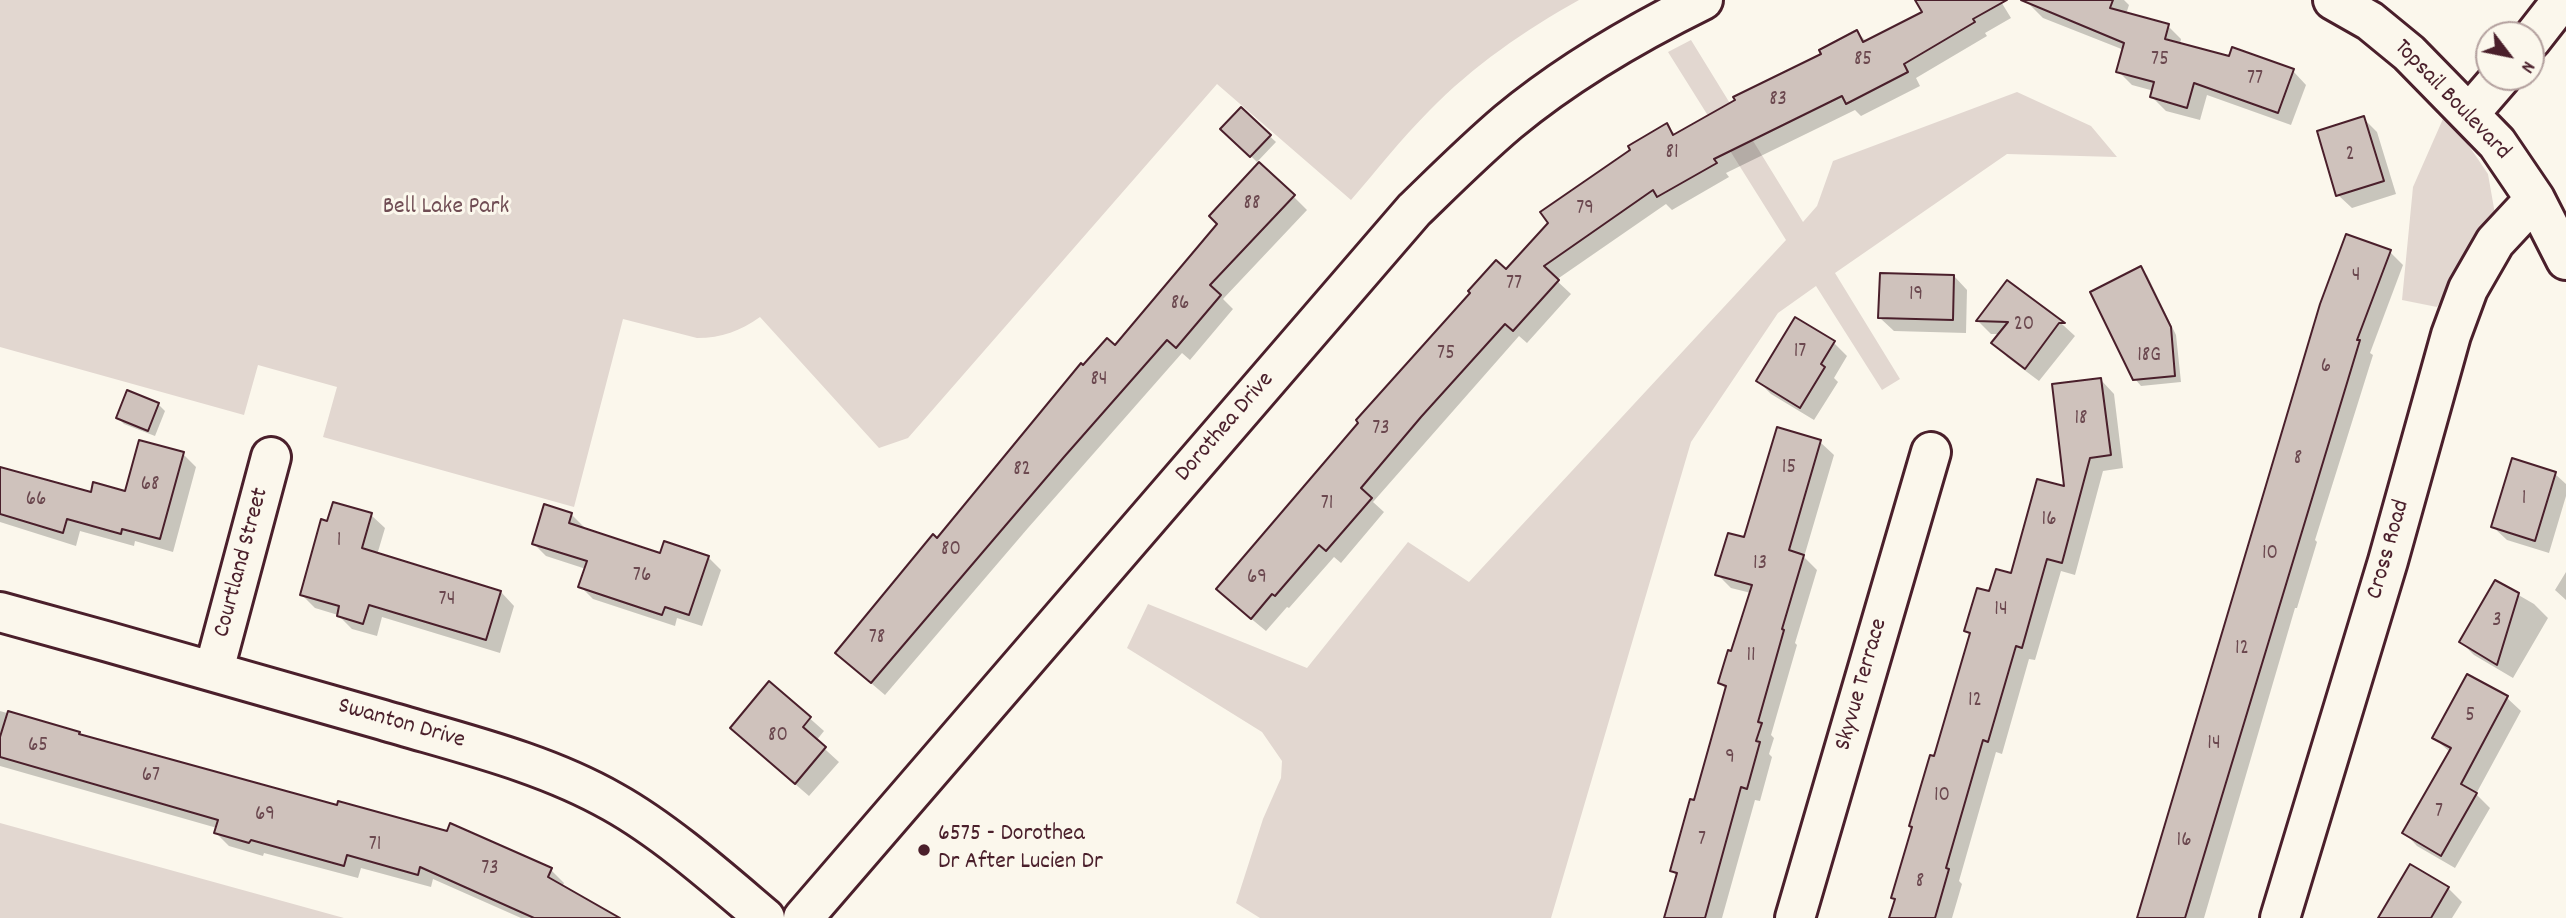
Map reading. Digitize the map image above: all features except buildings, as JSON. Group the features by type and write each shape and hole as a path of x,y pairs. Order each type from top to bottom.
{"street":[{"name":"Dorothea Drive","path":"803,918 1414,210 1509,121 1580,68 1703,0"},
{"name":"Topsail Boulevard","path":"2333,0 2370,21 2409,53 2497,143 2535,199 2566,260"},
{"path":"2545,22 2559,0"},
{"path":"2469,114 2489,91"},
{"name":"Cross Road","path":"2280,918 2388,561 2451,335 2469,289 2495,242 2535,199"},
{"name":"Skyvue Terrace","path":"1795,918 1931,452"},
{"name":"Courtland Street","path":"214,670 271,457"},
{"name":"Swanton Drive","path":"0,612 214,670 476,748 551,774 613,802 665,838 765,918"}],"green space":[{"name":"Bell Lake Park","path":"0,0 1579,0 1519,36 1463,79 1419,122 1351,200 1217,84 908,438 879,448 760,317 730,333 697,338 623,319 574,507 323,437 337,387 258,365 244,415 0,347"},
{"path":"1691,40 1803,222 1817,206 1833,161 2017,92 2091,126 2117,157 2007,154 1835,273 1900,379 1882,390 1816,286 1778,313 1691,442 1551,918 1260,918 1236,903 1263,819 1281,778 1282,761 1262,732 1127,648 1148,604 1307,668 1408,542 1469,582 1786,240 1668,52"},
{"path":"2446,112 2488,174 2495,214 2458,269 2437,307 2402,300 2413,187"},
{"path":"0,823 344,918 0,918"}],"place":[{"name":"6575 - Dorothea Dr After Lucien Dr","path":"924,850"}]}
